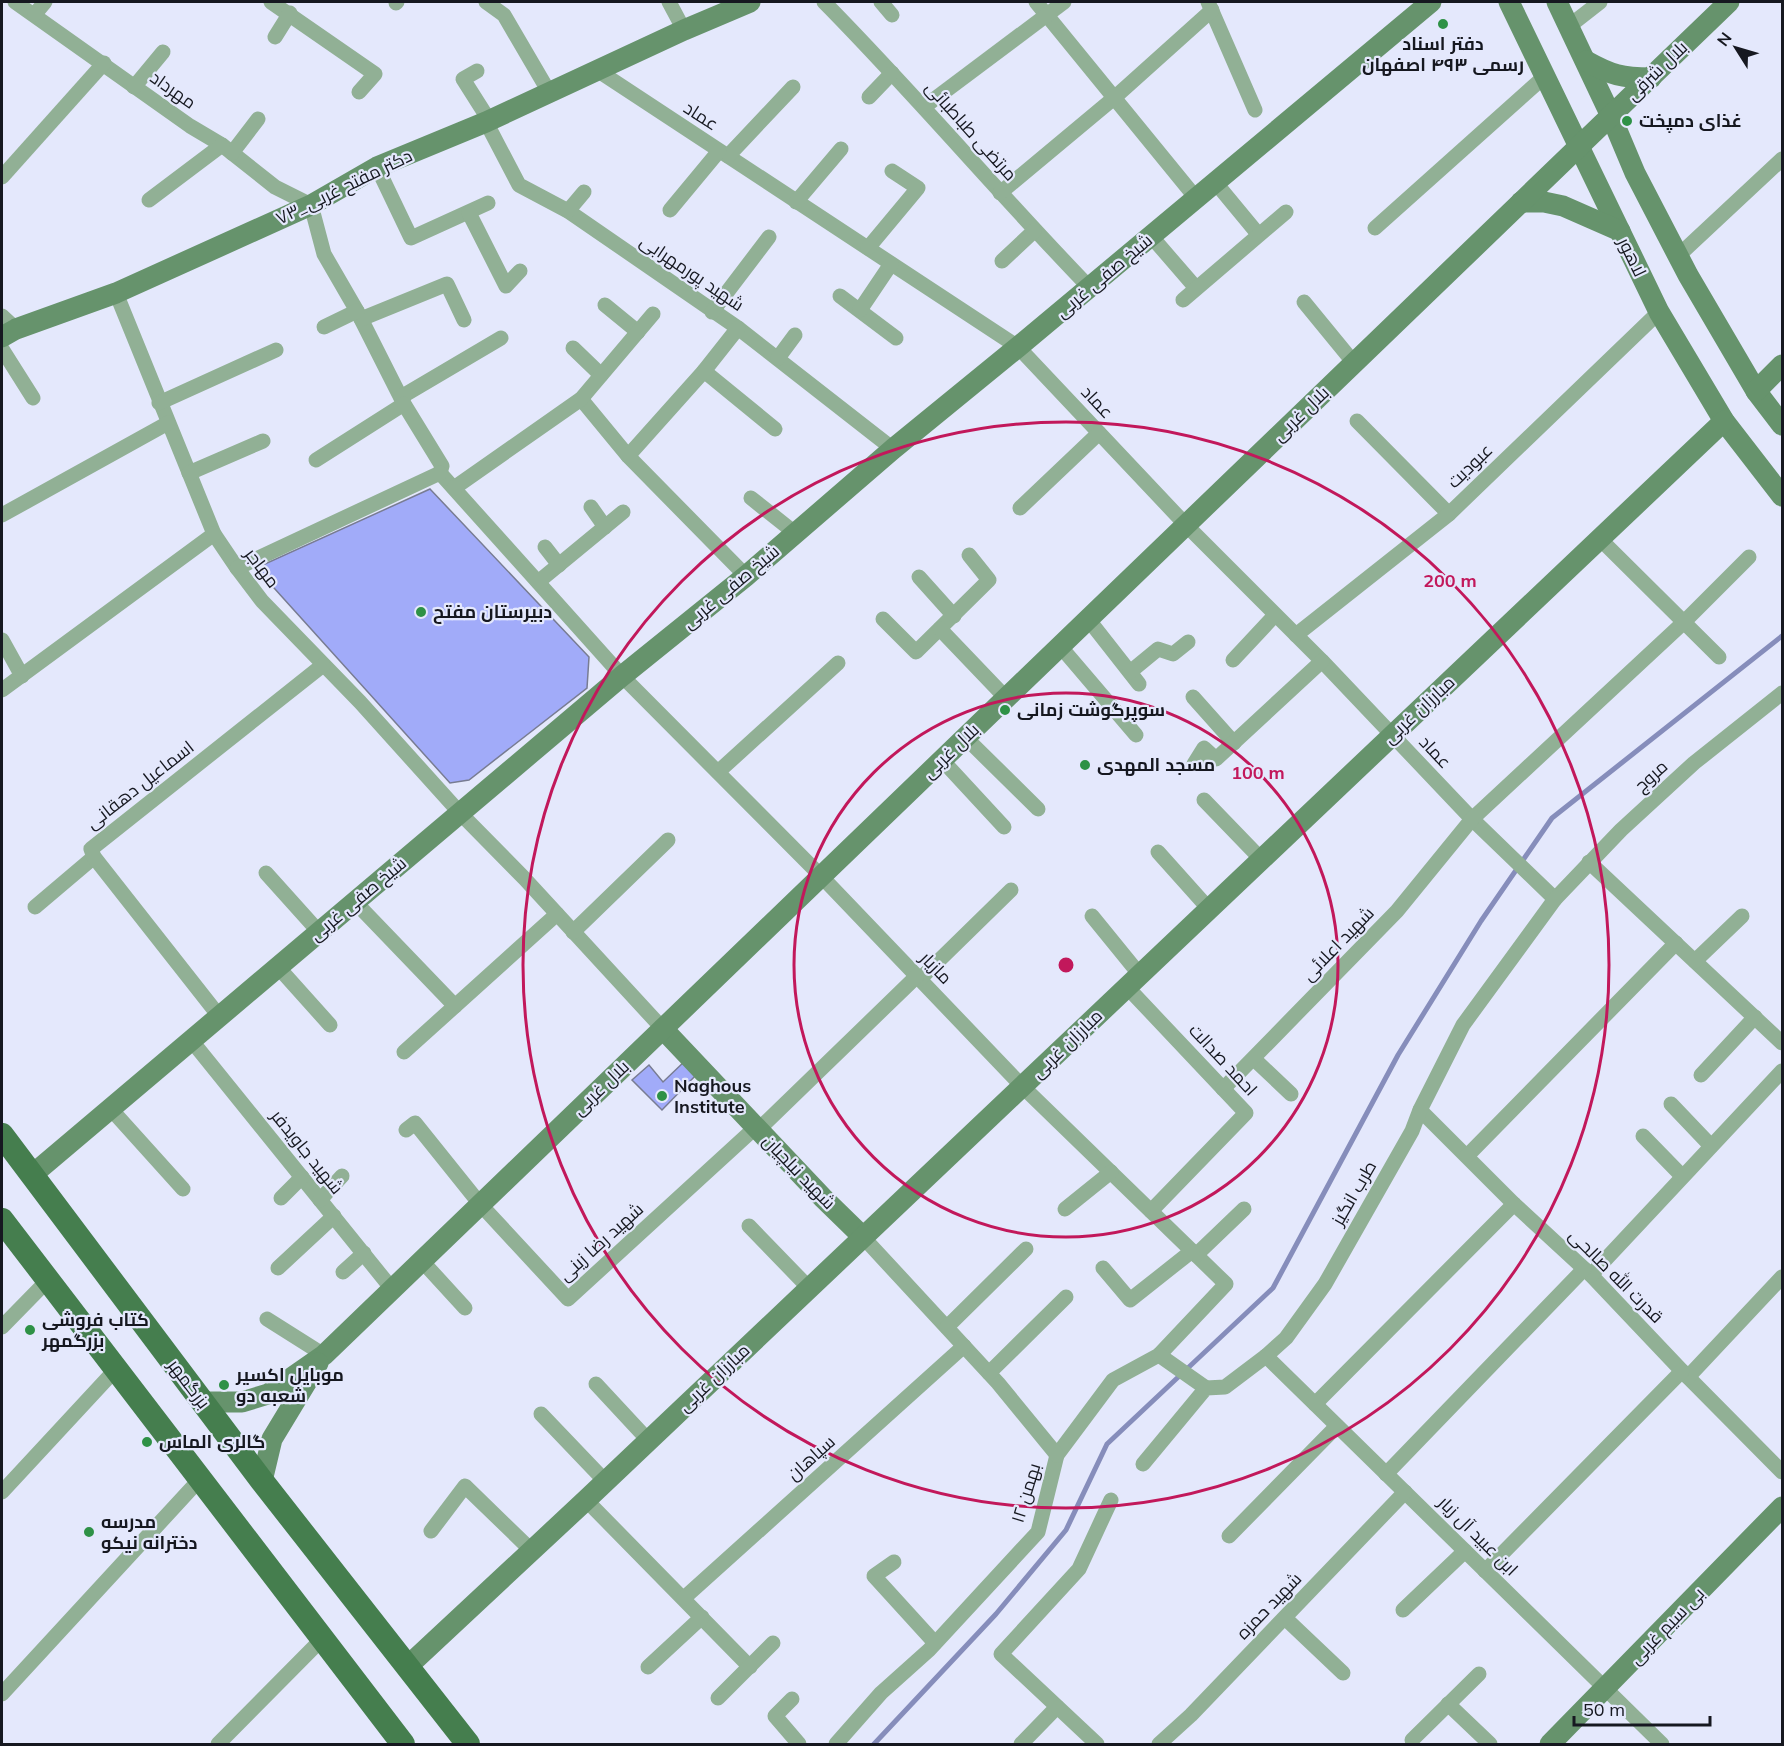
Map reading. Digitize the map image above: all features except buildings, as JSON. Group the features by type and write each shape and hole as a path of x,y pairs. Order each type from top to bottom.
{"main road":[{"name":"بزرگمهر","path":"2,1135 262,1481 468,1744"},
{"path":"2,1220 403,1744"}],"street":[{"name":"مهرداد","path":"15,2 227,149 275,187 311,205"},
{"path":"34,15 45,2"},
{"path":"271,2 375,74 359,92"},
{"path":"486,2 504,15 549,92"},
{"path":"669,2 684,30"},
{"name":"۷۳_دکتر مفتح غربی","path":"6,327 116,293 311,205 378,167 488,121 684,30 750,2"},
{"name":"مرتضی طباطبائی","path":"824,2 924,107 1034,231 1089,287"},
{"path":"881,2 892,15"},
{"path":"1036,2 1196,198"},
{"path":"924,107 1064,2"},
{"name":"شیخ صفی غربی","path":"32,1175 622,676 746,576 893,449 1018,348 1431,2"},
{"name":"لاهور","path":"1509,2 1659,312 1724,421 1782,496"},
{"path":"1557,2 1586,61 1635,173 1678,256 1756,391 1782,425"},
{"path":"1569,27 1600,2"},
{"name":"بلال شرقی","path":"1579,147 1729,2"},
{"path":"1000,193 1114,98 1210,6 1255,110"},
{"path":"275,37 290,13"},
{"path":"135,87 164,52"},
{"path":"1586,61 1625,78 1651,78"},
{"path":"2,177 104,63"},
{"name":"عماد","path":"597,70 1018,348 1186,525 1322,661 1472,819 1555,899"},
{"name":"شهید پورمهرابی","path":"477,71 463,79 488,121 519,186 568,211 738,328 893,449"},
{"path":"869,97 892,73"},
{"path":"1375,228 1545,76"},
{"path":"670,210 793,87"},
{"path":"150,200 227,149 258,119"},
{"name":"بلال غربی","path":"324,1355 1579,147"},
{"path":"796,202 841,149"},
{"path":"1678,256 1782,159"},
{"path":"378,167 411,238 488,203"},
{"path":"868,248 918,188 892,171"},
{"path":"1215,183 1258,234"},
{"path":"568,211 584,192"},
{"path":"1521,202 1544,201 1563,206 1620,231"},
{"path":"237,568 440,473 442,466 402,400 359,315 324,254 311,205"},
{"path":"1183,300 1286,212"},
{"path":"469,213 506,286 520,271"},
{"path":"1002,261 1034,231"},
{"path":"1151,236 1196,288"},
{"path":"712,312 770,237"},
{"path":"860,310 891,264"},
{"path":"324,327 447,284 464,321"},
{"name":"مهاجر","path":"116,293 214,534 237,568 262,601 360,702 460,813 663,1029"},
{"path":"840,296 896,338"},
{"path":"1304,302 1354,363"},
{"path":"604,305 638,332"},
{"name":"عبودیت","path":"1296,635 1449,514 1659,312"},
{"path":"454,488 581,399 653,314"},
{"path":"628,456 704,371 738,328"},
{"path":"778,358 795,334"},
{"path":"316,460 402,400 501,338"},
{"path":"573,348 601,375"},
{"path":"2,349 33,398"},
{"path":"159,403 276,350"},
{"path":"704,371 775,429"},
{"path":"1756,391 1780,373"},
{"path":"581,399 628,456 746,576"},
{"path":"1357,421 1449,514"},
{"name":"مبارزان غربی","path":"408,1666 1724,421"},
{"path":"2,515 168,423"},
{"path":"1020,508 1100,434"},
{"path":"189,473 263,441"},
{"name":"مازیار","path":"440,473 622,676 821,876 1022,1086 1226,1284"},
{"path":"751,498 795,533"},
{"path":"591,507 605,527"},
{"path":"538,582 623,512"},
{"path":"2,690 214,534"},
{"path":"1600,538 1719,657"},
{"path":"545,547 559,565"},
{"path":"882,619 916,652 989,580 969,555"},
{"name":"شهید اعلائی","path":"1223,1089 1397,911 1472,819 1683,623 1749,557"},
{"path":"919,577 954,615"},
{"path":"1233,660 1275,615"},
{"path":"1088,619 1135,678 1158,649 1173,654 1188,642"},
{"path":"940,629 1006,698"},
{"path":"2,640 22,676"},
{"path":"1060,646 1136,735"},
{"path":"1194,764 1204,748 1216,759 1322,661"},
{"path":"718,772 838,663"},
{"name":"اسماعیل دهقانی","path":"219,1016 90,849 323,664"},
{"name":"مروج","path":"1555,899 1589,862 1694,763 1782,693"},
{"path":"1193,697 1234,743"},
{"path":"965,737 1038,809"},
{"path":"942,760 1004,827"},
{"path":"1204,800 1261,859"},
{"path":"573,932 668,840"},
{"path":"1158,852 1209,909"},
{"path":"35,907 94,857"},
{"path":"1589,862 1782,1042"},
{"path":"266,873 319,932"},
{"path":"757,1128 1011,890"},
{"name":"طرب انگیز","path":"1206,1388 1225,1387 1266,1356 1286,1338 1325,1284 1412,1131 1420,1110 1463,1024 1555,899"},
{"path":"355,902 455,1006"},
{"path":"404,1052 557,914"},
{"name":"احمد صدالت","path":"1092,916 1133,981 1223,1089 1246,1113 1151,1211"},
{"path":"1695,961 1743,916"},
{"path":"1467,1156 1676,943"},
{"path":"278,967 330,1025"},
{"path":"1701,1075 1755,1017"},
{"name":"شهید نیلچیان","path":"663,1029 823,1198 863,1237"},
{"name":"شهید جاویدفر","path":"191,1040 392,1289"},
{"path":"1254,1059 1291,1095"},
{"path":"1386,1474 1588,1272 1782,1071"},
{"path":"1671,1104 1711,1146"},
{"path":"110,1108 183,1189"},
{"name":"قدرت الله صالحی","path":"1420,1110 1514,1204 1588,1272 1782,1472"},
{"path":"406,1130 415,1124 480,1204"},
{"name":"شهید رضا زینی","path":"480,1204 568,1299 757,1128"},
{"path":"1643,1136 1682,1176"},
{"path":"1065,1209 1111,1172"},
{"path":"320,1200 342,1176"},
{"path":"281,1198 302,1177"},
{"path":"1315,1404 1514,1204"},
{"path":"1103,1268 1130,1300 1194,1253 1244,1209"},
{"path":"278,1268 334,1216"},
{"path":"749,1226 809,1288"},
{"path":"863,1237 989,1373 1057,1455"},
{"path":"947,1327 1026,1249"},
{"path":"343,1272 364,1253"},
{"path":"422,1261 465,1308"},
{"path":"1485,1571 1782,1277"},
{"path":"2,1327 47,1281"},
{"name":"۱۲ بهمن","path":"836,1744 881,1692 935,1644 1038,1532 1057,1455 1113,1380 1159,1355 1226,1284"},
{"path":"989,1373 1066,1297"},
{"path":"267,1319 324,1355"},
{"name":"سپاهان","path":"684,1598 964,1346"},
{"path":"203,1402 242,1402 268,1394 324,1355"},
{"path":"262,1481 272,1438 324,1355"},
{"path":"1143,1464 1206,1388 1159,1355"},
{"name":"ابن عبید آل زیار","path":"1266,1356 1662,1744"},
{"path":"2,1492 117,1368"},
{"path":"596,1384 648,1440"},
{"path":"541,1414 605,1481"},
{"path":"1229,1536 1337,1426"},
{"path":"2,1694 201,1478"},
{"path":"430,1531 465,1486 532,1551"},
{"name":"شهید حمزه","path":"1159,1744 1191,1715 1405,1492"},
{"path":"586,1500 750,1667"},
{"path":"1097,1744 1001,1654 1079,1569 1112,1500"},
{"name":"بی سیم غربی","path":"1550,1744 1782,1507"},
{"path":"1403,1610 1465,1551"},
{"path":"894,1562 874,1576 935,1644"},
{"path":"648,1667 702,1617"},
{"path":"1285,1618 1343,1673"},
{"path":"218,1744 322,1640"},
{"path":"718,1698 773,1644"},
{"path":"1412,1740 1479,1674"},
{"path":"792,1699 776,1716 800,1744"},
{"path":"1448,1704 1490,1744"},
{"path":"1021,1744 1057,1707"}],"waterway":[{"path":"874,1744 996,1614 1066,1530 1107,1444 1273,1288 1398,1055 1481,921 1552,818 1782,636"}],"place":[{"name":"دفتر اسناد رسمی ۴۹۳ اصفهان","path":"1443,24"},
{"name":"غذای دمپخت","path":"1627,121"},
{"name":"دبیرستان مفتح","path":"421,612"},
{"name":"سوپرگوشت زمانی","path":"1005,710"},
{"name":"مسجد المهدی","path":"1085,765"},
{"name":"Naghous Institute","path":"662,1096"},
{"name":"کتاب فروشی بزرگمهر","path":"30,1330"},
{"name":"موبایل اکسیر شعبه دو","path":"224,1385"},
{"name":"گالری الماس","path":"147,1442"},
{"name":"مدرسه دخترانه نیکو","path":"89,1532"}]}
